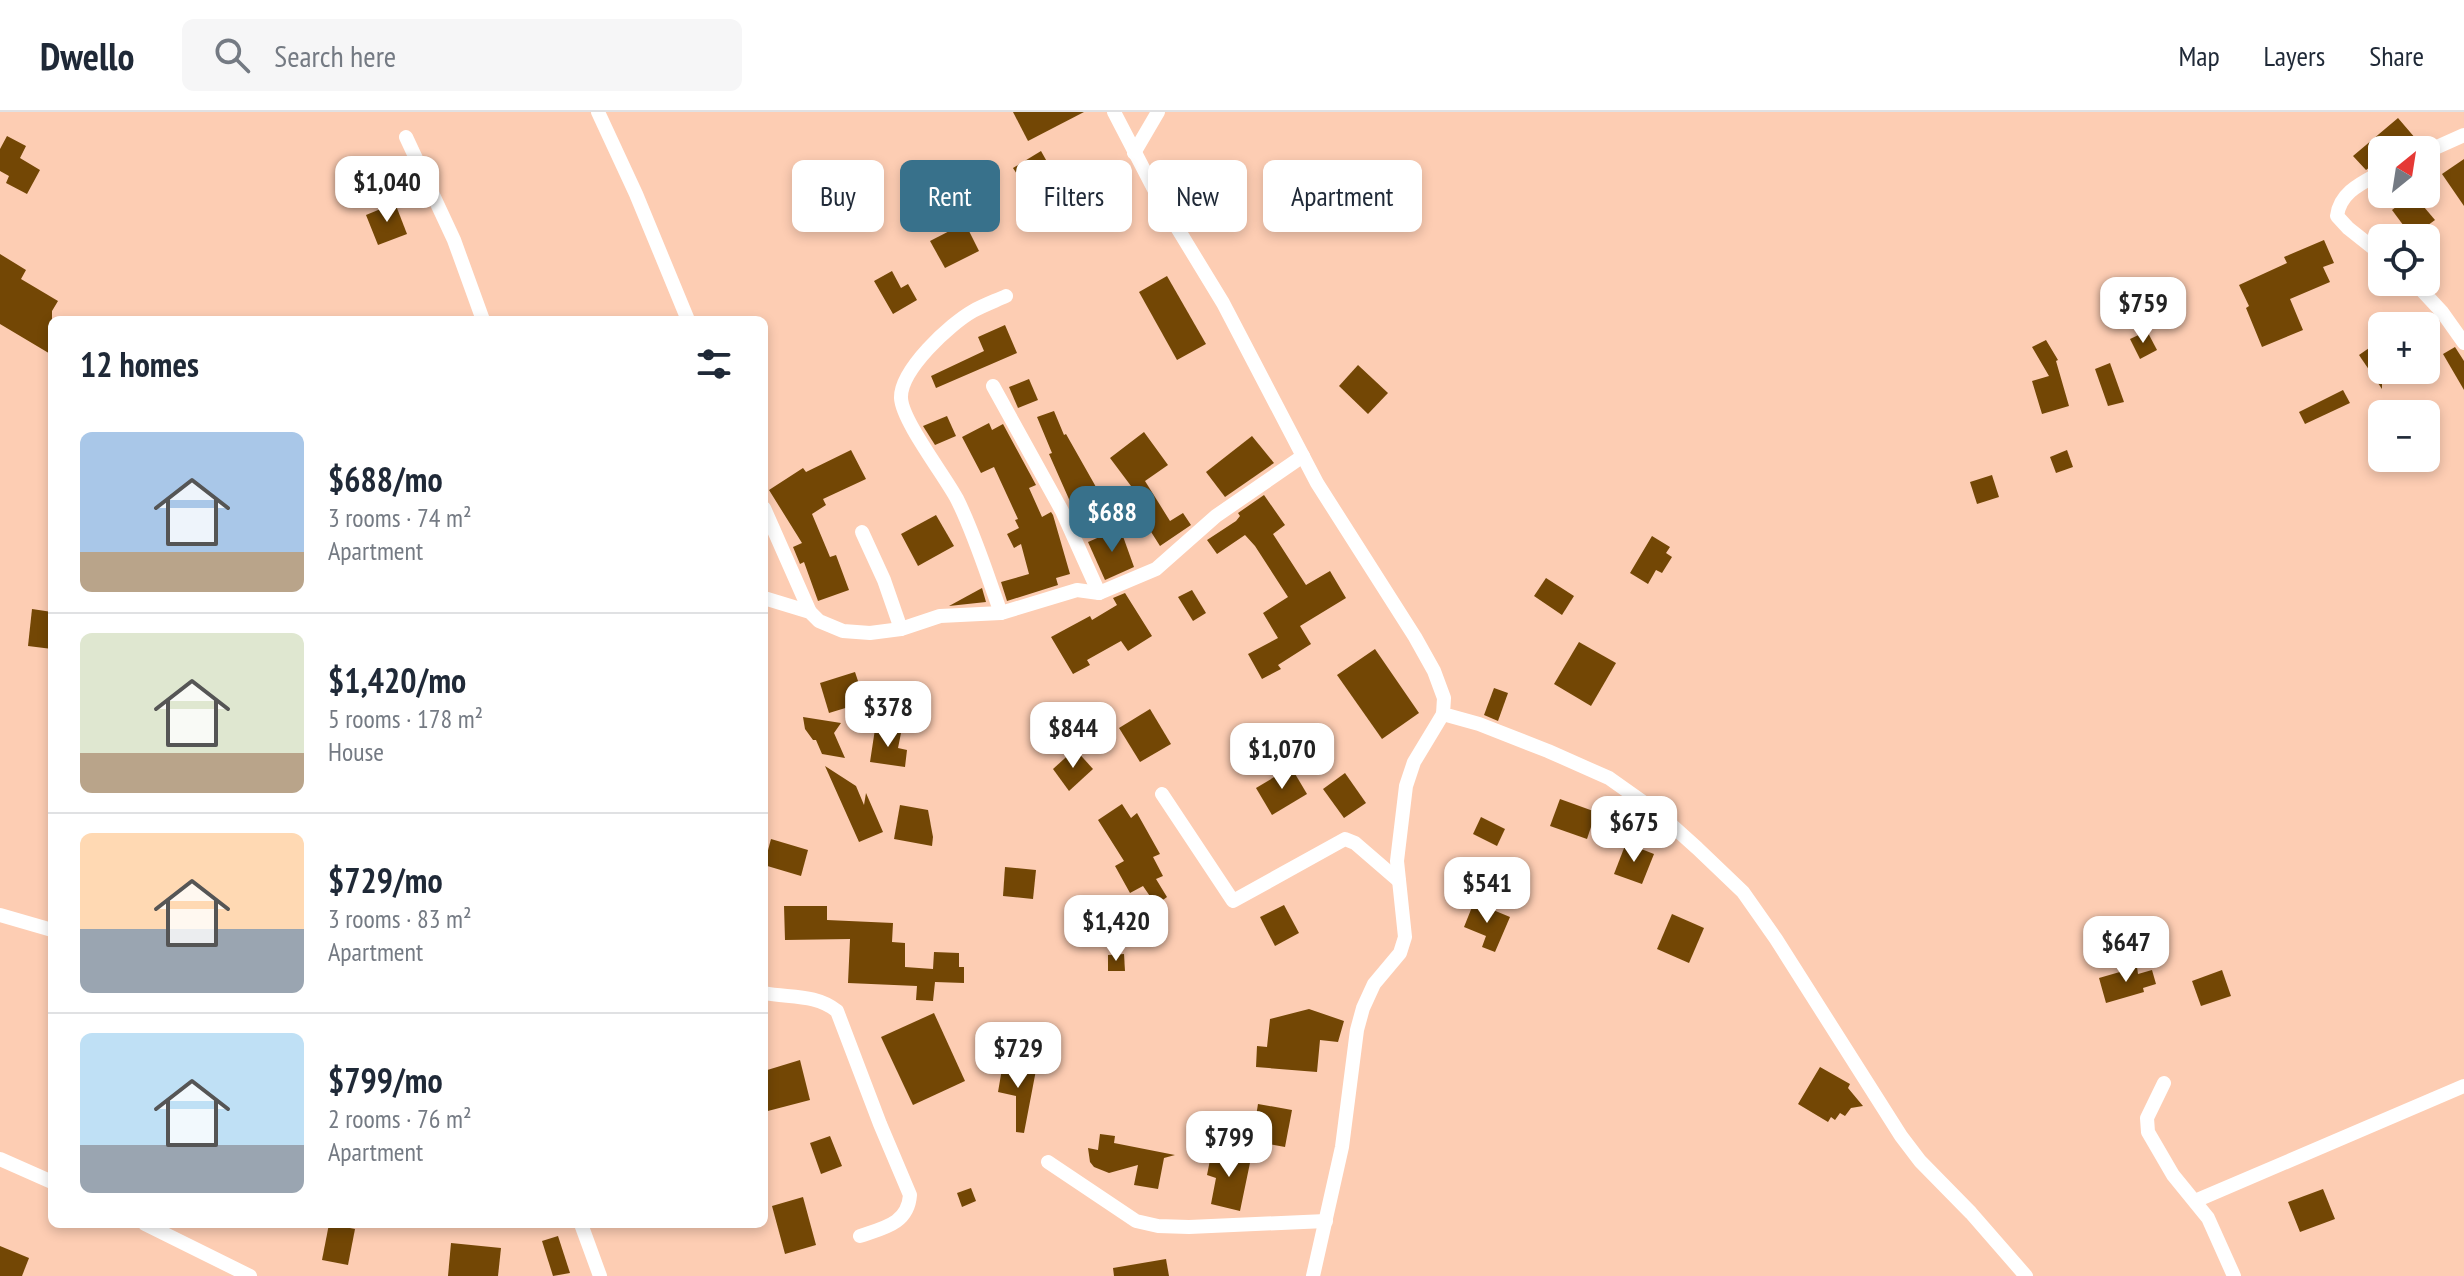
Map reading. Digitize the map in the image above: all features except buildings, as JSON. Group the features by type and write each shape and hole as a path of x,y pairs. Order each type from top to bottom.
{"street":[{"path":"598,112 686,316"},
{"path":"1114,112 1156,193 1223,303 1317,483 1415,637 1434,671 1444,698 1443,714 1414,762 1406,786 1397,861 1405,937 1400,953 1374,984 1360,1019 1342,1147 1313,1276"},
{"path":"1134,153 1158,112"},
{"path":"2440,146 2464,135"},
{"path":"406,137 454,240 482,316"},
{"path":"2368,180 2348,192 2338,205 2337,216 2368,244"},
{"path":"1001,613 957,500 911,422 901,397 905,379 951,326 1006,296"},
{"path":"2427,296 2464,343"},
{"path":"993,386 1062,511 1099,593"},
{"path":"768,517 810,612 819,621 843,631 870,633 901,629 940,616 1001,613 1077,590 1099,593 1156,569 1216,516 1303,456"},
{"path":"862,532 884,580 901,629"},
{"path":"768,599 810,612"},
{"path":"1443,714 1507,735 1609,778 1657,812 1743,892 1901,1136 1920,1161 2026,1276"},
{"path":"1162,794 1233,901 1345,839 1355,843 1399,881"},
{"path":"0,915 48,929"},
{"path":"768,993 817,999 837,1011 910,1195 905,1213 895,1224 860,1236"},
{"path":"2164,1083 2147,1118 2148,1132 2173,1175 2208,1218 2234,1276"},
{"path":"2195,1201 2464,1086"},
{"path":"0,1159 48,1180"},
{"path":"1048,1162 1136,1221 1158,1226 1326,1221"},
{"path":"153,1228 250,1276"},
{"path":"582,1228 600,1276"}]}
